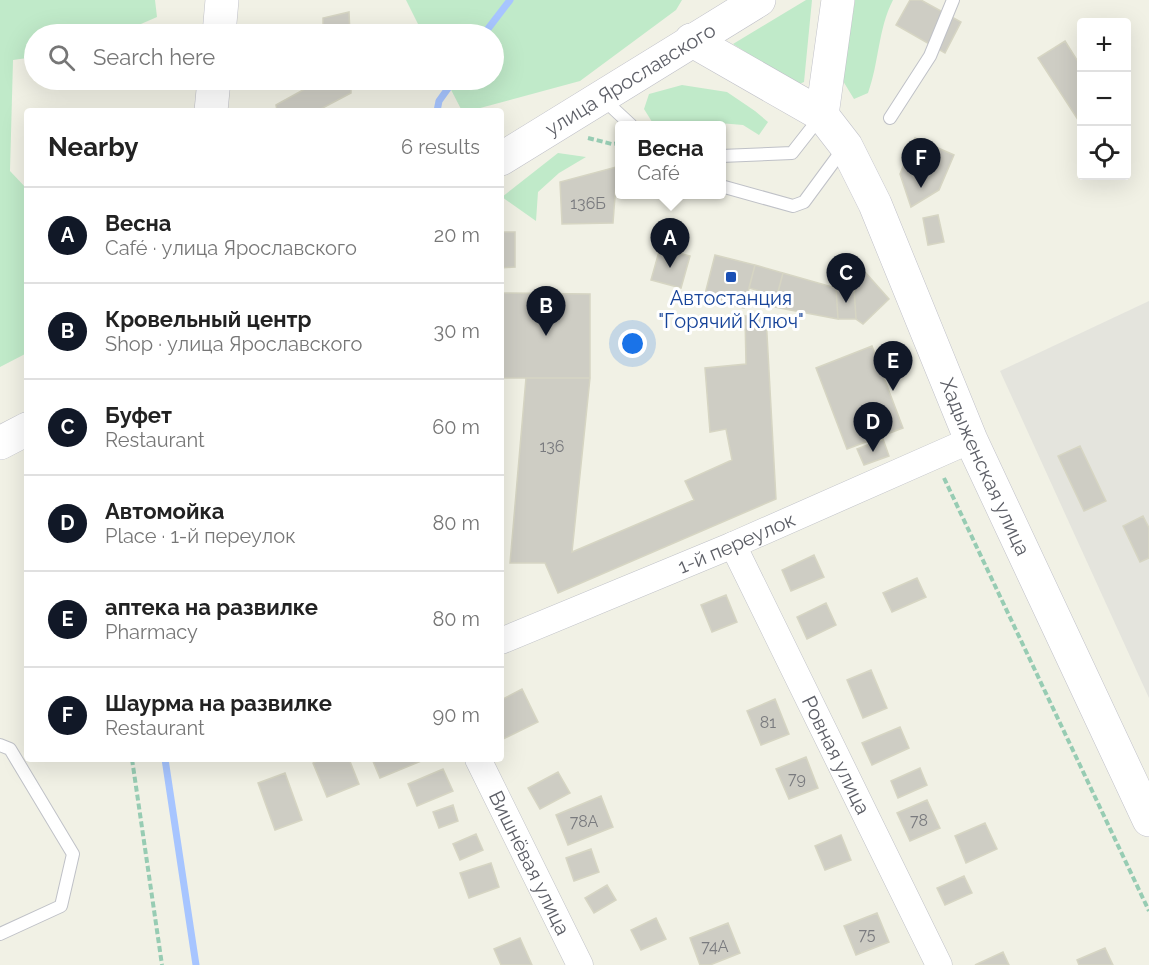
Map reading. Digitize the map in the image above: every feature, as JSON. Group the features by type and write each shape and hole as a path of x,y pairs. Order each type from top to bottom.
{"main road":[{"name":"улица Ярославского","path":"504,157 759,0"},
{"path":"822,115 838,0"},
{"name":"Хадыженская улица","path":"691,40 822,115 846,146 875,204 971,440 1149,820"},
{"path":"211,108 213,90"},
{"path":"0,443 24,431"}],"street":[{"name":"1-й переулок","path":"504,640 733,545 971,440"},
{"name":"Ровная улица","path":"733,545 939,965"},
{"name":"Вишнёвая улица","path":"479,762 580,965"}],"lane":[{"path":"890,118 930,56 953,0"},
{"path":"602,97 626,121"},
{"path":"726,156 792,153 822,115"},
{"path":"726,187 792,206 804,202 846,146"},
{"path":"0,745 10,749 73,854 61,906 0,934"}],"path":[{"path":"941,472 1149,911"},
{"path":"132,762 162,965"}],"shaded area":[{"path":"1149,301 1149,698 1000,371"}],"green space":[{"path":"0,0 155,0 157,17 141,24 24,24 24,58 13,60 10,171 24,186 24,355 0,367"},
{"path":"406,0 682,0 676,10 580,81 480,108 460,108 451,90 504,90 504,24 418,24"},
{"path":"806,0 812,0 804,82 797,85 733,44"},
{"path":"855,0 893,0 881,34 868,93 854,99 843,81"},
{"path":"682,85 727,92 768,122 759,135 743,125 726,124 726,121 652,121 644,109 649,94"},
{"path":"558,153 586,157 559,173 538,192 536,221 504,198 504,195"}],"building":[{"path":"910,0 921,0 961,22 945,53 896,25"},
{"path":"349,12 350,24 323,24 323,18"},
{"path":"1065,41 1077,60 1077,118 1038,58"},
{"path":"303,90 351,90 351,93 323,108 276,108 276,105"},
{"path":"915,138 954,155 939,190 911,207 900,174"},
{"path":"615,167 613,223 562,224 560,182"},
{"path":"938,215 944,242 928,245 923,218"},
{"path":"504,232 515,232 515,267 504,268"},
{"path":"660,248 690,256 681,288 651,280"},
{"name":"Автостанция \"Горячий Ключ\"","path":"715,255 755,265 744,308 704,298"},
{"path":"755,265 783,273 777,296 749,288"},
{"path":"865,272 889,299 863,324 856,319 854,287"},
{"path":"783,273 836,288 838,319 774,307"},
{"path":"854,287 856,319 838,319 836,288"},
{"path":"504,293 590,294 590,378 504,378"},
{"path":"745,316 766,316 776,499 558,593 545,563 510,563 526,378 590,378 572,552 694,500 685,481 732,460 726,429 710,432 705,368 746,364"},
{"path":"872,346 903,428 847,449 816,368"},
{"path":"883,439 889,456 864,465 857,449"},
{"path":"1080,446 1106,501 1084,511 1058,456"},
{"path":"1143,516 1149,528 1149,558 1140,562 1123,526"},
{"path":"814,555 824,577 791,591 782,570"},
{"path":"917,578 926,597 892,612 883,593"},
{"path":"726,595 737,622 712,632 701,605"},
{"path":"826,603 836,625 807,639 797,617"},
{"path":"871,670 887,708 863,718 847,680"},
{"path":"522,689 538,722 504,739 504,698"},
{"path":"775,699 789,734 761,745 747,711"},
{"path":"900,727 909,748 872,765 862,743"},
{"path":"806,757 818,788 789,799 776,769"},
{"path":"350,762 359,784 327,797 313,763"},
{"path":"373,762 419,762 380,778"},
{"path":"920,768 927,785 898,798 891,781"},
{"path":"443,769 453,791 417,806 408,784"},
{"path":"558,772 570,793 540,809 528,788"},
{"path":"285,773 302,820 275,830 258,783"},
{"path":"601,796 613,827 568,845 556,815"},
{"path":"927,800 940,828 910,841 897,813"},
{"path":"453,805 458,821 439,828 433,812"},
{"path":"985,823 997,849 966,863 955,836"},
{"path":"476,834 483,850 460,860 453,844"},
{"path":"841,835 851,860 825,870 815,846"},
{"path":"591,849 599,872 574,881 566,858"},
{"path":"491,863 499,887 469,898 460,873"},
{"path":"964,876 972,893 945,905 937,888"},
{"path":"607,885 616,900 594,913 585,898"},
{"path":"877,913 889,942 856,955 844,926"},
{"path":"656,918 666,939 641,950 631,930"},
{"path":"728,923 740,953 710,965 700,965 690,938"},
{"path":"520,938 532,965 501,965 494,949"},
{"path":"1105,948 1113,965 1079,965 1077,960"},
{"path":"1003,952 1009,965 975,965"}],"waterway":[{"path":"492,24 510,0"},
{"path":"438,108 439,101 447,90"},
{"path":"165,762 196,965"}],"place":[{"name":"Шаурма на развилке","path":"921,188"},
{"name":"Весна","path":"670,268"},
{"name":"Автостанция \"Горячий Ключ\"","path":"731,277"},
{"name":"Буфет","path":"846,303"},
{"name":"Кровельный центр","path":"546,336"},
{"name":"аптека на развилке","path":"893,391"},
{"name":"Автомойка","path":"873,452"}]}
